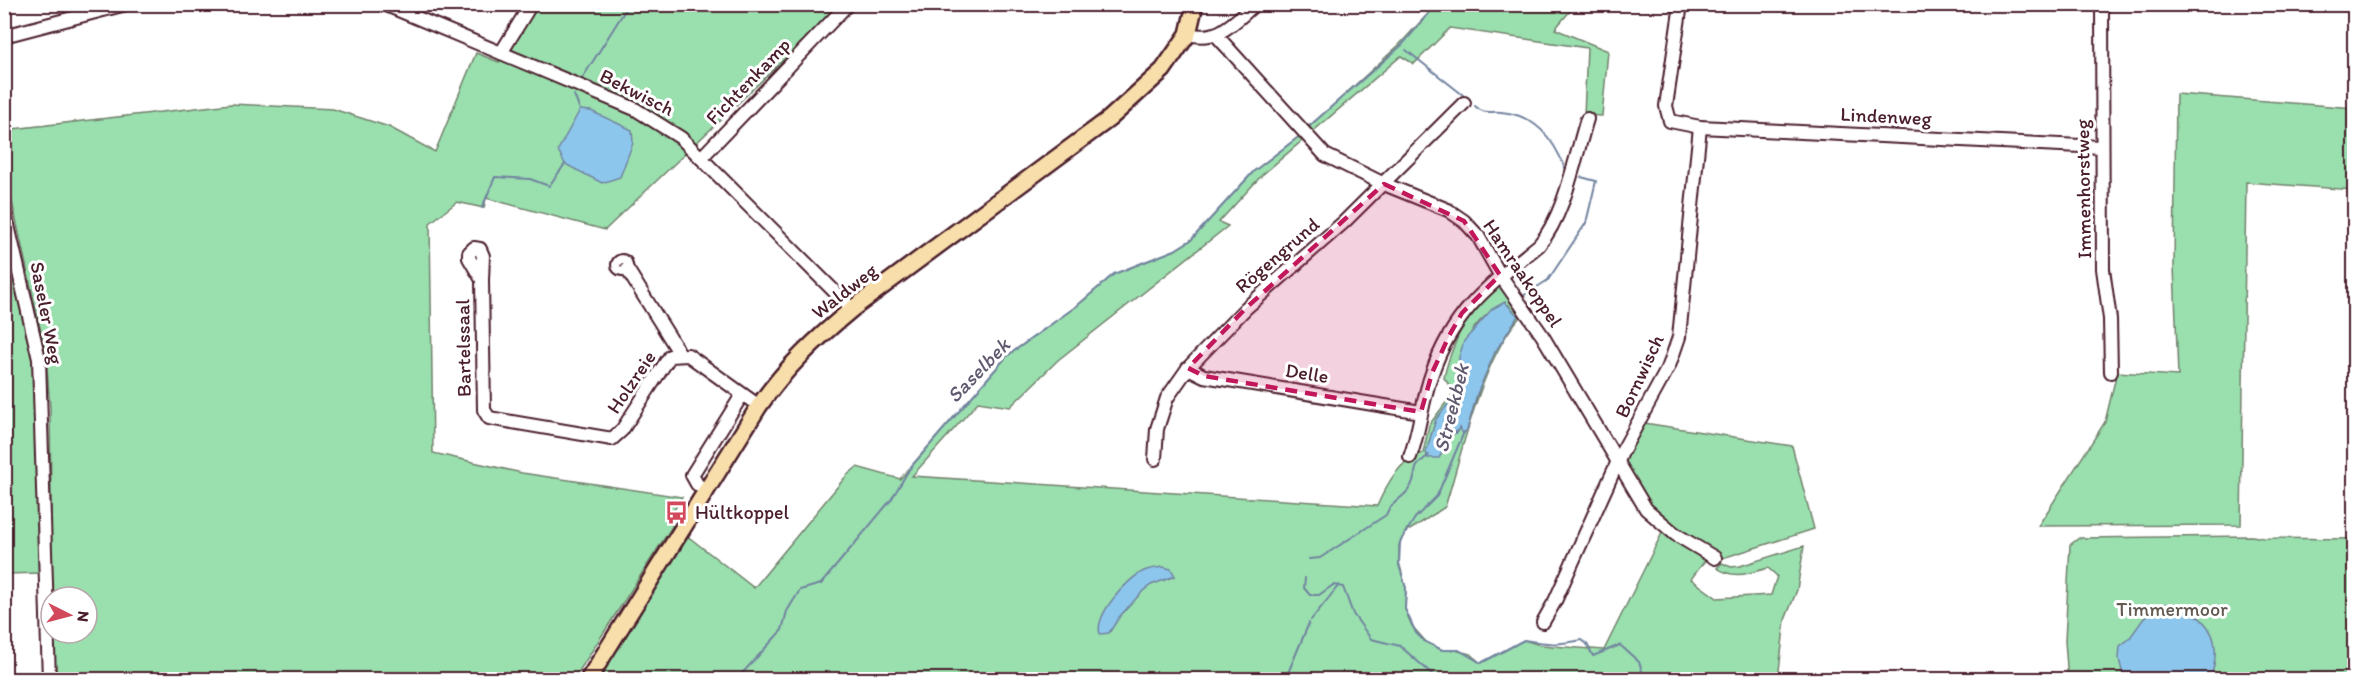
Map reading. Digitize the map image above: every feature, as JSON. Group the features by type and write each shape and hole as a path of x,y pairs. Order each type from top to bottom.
{"main road":[{"name":"Waldweg","path":"588,680 759,406 814,341 852,309 1109,119 1163,70 1188,34 1195,4"}],"street":[{"path":"4,36 126,4"},
{"name":"Bekwisch","path":"384,4 635,108 681,138 852,309"},
{"path":"501,53 531,4"},
{"name":"Fichtenkamp","path":"701,158 848,4"},
{"path":"1188,34 1202,38 1217,36 1255,4"},
{"name":"Lindenweg","path":"1681,4 1666,106 1670,121 1700,127 2101,147"},
{"name":"Immenhorstweg","path":"2102,4 2103,268 2110,320 2111,372"},
{"name":"Hamraakoppel","path":"1217,36 1325,155 1384,184 1448,210 1464,221 1478,236 1500,275 1542,335 1646,509 1675,534 1715,558"},
{"name":"Rögengrund","path":"1155,459 1158,429 1167,398 1188,368 1246,308 1384,184 1464,103"},
{"path":"1410,457 1432,373 1449,336 1462,314 1500,275 1539,245 1552,227 1587,119"},
{"name":"Bornwisch","path":"1543,622 1555,601 1617,463 1669,366 1679,337 1700,127"},
{"name":"Saseler Weg","path":"4,208 39,359 49,680"},
{"path":"627,269 680,354 687,355 759,406"},
{"name":"Bartelssaal","path":"482,280 486,416 493,420 607,439 616,436"},
{"name":"Holzreie","path":"616,436 670,356 680,354"},
{"name":"Delle","path":"1188,368 1204,376 1421,412"},
{"path":"706,491 697,484 692,475 742,395"}],"highlighted area":[{"path":"1384,184 1464,221 1500,275 1462,313 1432,373 1421,412 1204,376 1188,368 1246,308"}],"green space":[{"path":"536,5 841,5 605,230 486,198 484,208 457,202 430,223 433,453 522,473 682,497 668,520 673,525 574,679 55,679 54,645 99,645 99,585 52,585 50,408 46,355 5,170 4,130 231,104 333,109 389,127 435,152 476,53 499,62"},
{"path":"1436,5 1575,5 1555,29 1608,51 1602,116 1584,115 1587,48 1450,28 1414,64 1401,56 1262,175 1219,222 1228,226 1058,360 1010,407 978,402 912,476 1377,506 1390,481 1401,467 1407,461 1423,453 1429,425 1454,392 1444,378 1464,324 1480,298 1499,286 1522,315 1508,333 1485,379 1445,507 1410,530 1407,529 1399,545 1399,562 1406,588 1405,609 1412,626 1427,643 1443,650 1470,654 1481,663 1524,640 1540,645 1604,650 1663,531 1707,558 1691,579 1717,598 1771,595 1777,576 1768,568 1736,575 1730,574 1717,568 1722,563 1731,567 1740,566 1804,546 1797,590 1785,620 1778,679 588,680 681,531 754,588 847,475 857,467 900,479 1007,356 1078,305 1114,274 1175,250 1191,240 1254,171 1297,138 1399,45","holes":["1509,305 1515,321 1506,331 1491,357 1467,430 1460,428 1428,458 1426,452 1436,420 1458,392 1459,364 1468,338 1485,317"]},
{"path":"2176,94 2354,108 2354,190 2246,182 2241,525 2038,526 2105,422 2117,372 2178,376 2174,266"},
{"path":"4,240 34,368 42,573 5,574"},
{"path":"1644,423 1792,446 1814,529 1723,558 1650,507 1624,461"},
{"name":"Timmermoor","path":"2252,536 2354,539 2354,679 2068,680 2065,641 2070,545 2079,538"}],"water":[{"path":"580,110 591,111 632,130 633,143 620,177 602,183 565,164 558,150"},
{"path":"1505,302 1518,316 1495,352 1477,394 1467,430 1463,434 1460,428 1453,434 1439,458 1428,458 1426,452 1436,419 1458,392 1459,357 1464,341 1492,309"},
{"path":"1163,567 1171,569 1175,576 1151,585 1143,591 1120,616 1109,633 1100,634 1102,617 1121,589 1144,571"},
{"path":"2165,604 2175,605 2193,613 2201,619 2212,635 2215,659 2211,679 2124,679 2119,659 2120,646 2129,639 2144,618"}],"waterway":[{"path":"583,77 629,4"},
{"name":"Saselbek","path":"1307,128 1402,45 1437,4"},
{"name":"Streekbek","path":"1406,50 1463,95"},
{"path":"574,95 580,110"},
{"name":"Streekbek","path":"1475,106 1484,112 1513,114 1533,123 1555,147 1565,168"},
{"name":"Saselbek","path":"736,680 782,630 787,611 800,590 821,584 891,500 910,468 1007,356 1078,305 1114,274 1175,250 1191,240 1254,171 1297,138"},
{"path":"482,208 495,177 530,179 549,186 565,164"},
{"name":"Streekbek","path":"1523,296 1548,280 1586,223 1596,181 1581,177"},
{"path":"1451,433 1457,433 1460,428"},
{"name":"Streekbek","path":"1464,432 1437,496 1415,518 1400,542 1399,565 1406,588 1405,609 1416,633 1424,641 1442,650 1459,650 1481,663 1524,640 1553,643 1582,640 1587,644 1593,656 1620,645 1639,662 1645,680"},
{"path":"1309,559 1320,558 1386,515 1391,506 1408,490 1416,467 1429,455"},
{"path":"1305,578 1304,588 1310,595 1319,595 1333,585 1343,587 1353,614 1371,639 1400,646 1439,680"},
{"path":"1311,620 1339,585"},
{"path":"1285,680 1309,623"}],"place":[{"name":"Hültkoppel","path":"677,512"}]}
